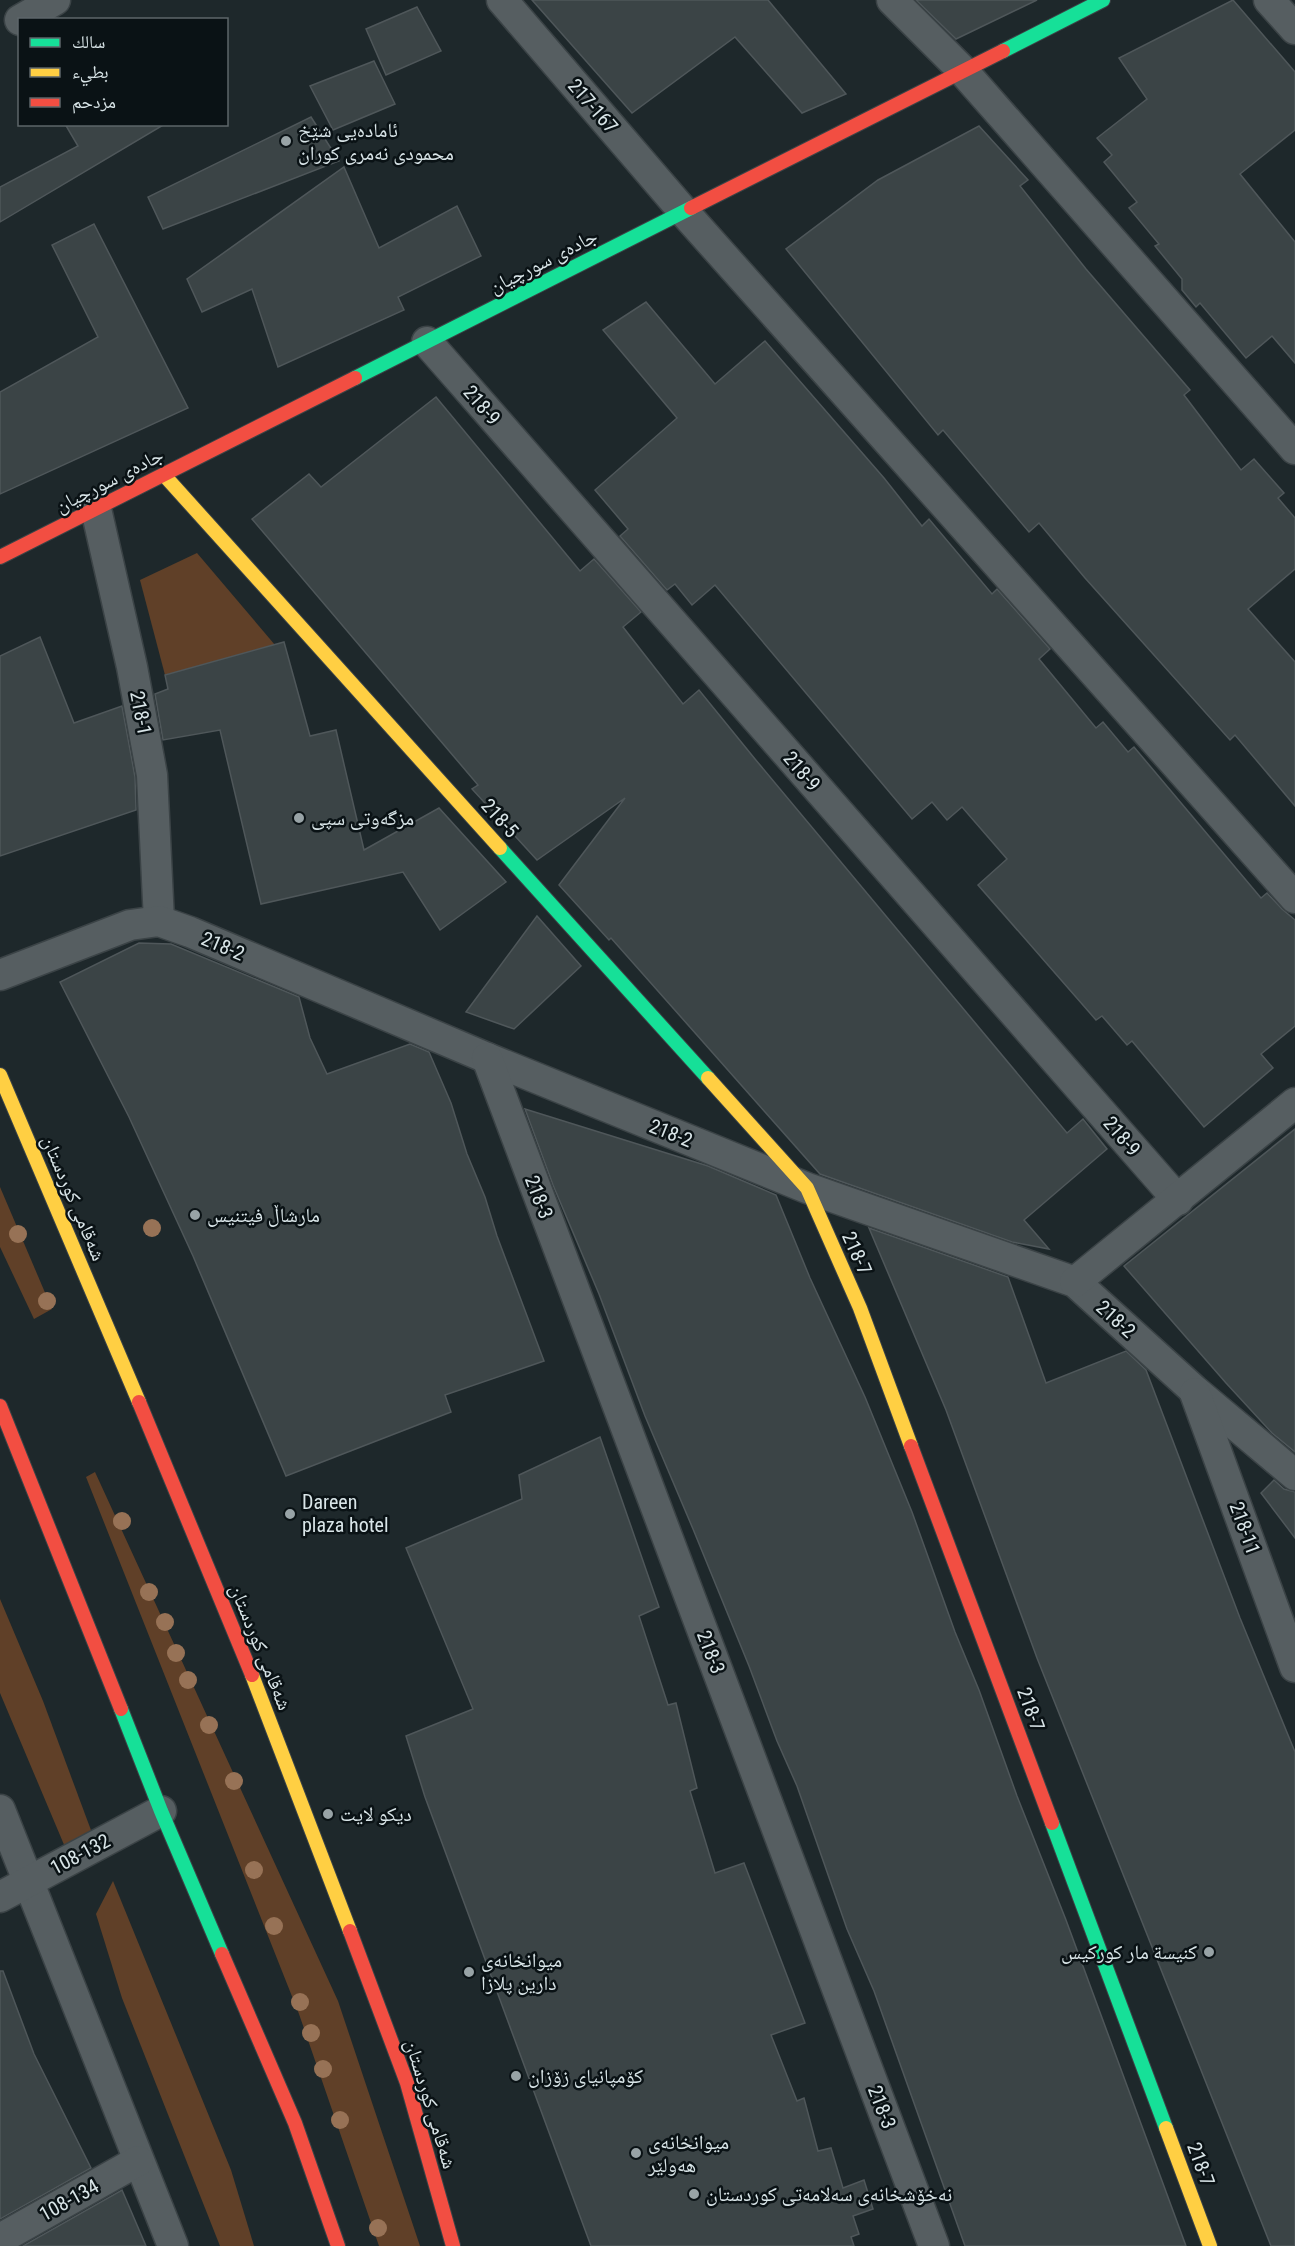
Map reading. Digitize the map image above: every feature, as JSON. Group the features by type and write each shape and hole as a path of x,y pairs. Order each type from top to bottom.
{"main road":[{"name":"جادەی سورچیان","path":"0,557 1104,0"},
{"name":"218-5","path":"164,475 807,1188"},
{"name":"شەقامی کوردستان","path":"0,1075 124,1365 273,1726 406,2083 453,2246"},
{"name":"218-7","path":"807,1188 860,1308 1210,2246"},
{"path":"0,1406 161,1811 295,2123 338,2246"}],"street":[{"path":"24,18 55,0"},
{"name":"217-167","path":"502,0 684,212 1295,898"},
{"path":"892,0 963,71 1295,449"},
{"path":"1269,0 1295,29"},
{"path":"0,30 18,21"},
{"name":"218-9","path":"427,342 1178,1200"},
{"name":"218-1","path":"96,508 132,667 152,775 159,921"},
{"name":"218-2","path":"0,975 130,925 159,921 190,932 487,1058 807,1188 1075,1282 1194,1390 1295,1475"},
{"name":"218-3","path":"487,1058 934,2246"},
{"path":"1075,1282 1295,1103"},
{"name":"218-11","path":"1194,1390 1295,1667"},
{"path":"0,1810 172,2246"},
{"name":"108-132","path":"0,1897 161,1811"},
{"name":"108-134","path":"0,2239 138,2161"}],"shaded area":[{"path":"197,553 275,645 165,675 140,580"},
{"path":"0,1187 52,1309 34,1319 0,1247"},
{"path":"95,1472 338,2001 420,2246 379,2246 299,2014 86,1477"},
{"path":"0,1599 43,1701 95,1841 65,1847 0,1693"},
{"path":"113,1881 231,2170 254,2246 220,2246 122,1998 96,1914"}],"building":[{"path":"532,0 768,0 846,94 802,113 735,37 632,113"},
{"path":"916,0 1037,0 956,39"},
{"path":"1233,0 1295,72 1295,130 1240,174 1295,242 1295,363 1272,336 1246,358 1200,303 1196,307 1182,290 1182,279 1155,246 1159,244 1129,208 1137,202 1104,162 1112,155 1097,138 1147,99 1119,58"},
{"path":"417,7 441,51 386,75 366,29"},
{"path":"374,61 395,104 333,130 310,86"},
{"path":"311,117 339,161 163,229 148,197"},
{"path":"66,126 162,126 0,222 0,187 78,146"},
{"path":"979,126 1028,180 1020,186 1086,269 1190,390 1184,395 1241,470 1254,459 1284,493 1278,498 1295,518 1295,569 1248,609 1295,662 1295,806 1235,735 1230,740 1085,578 1039,523 1029,532 943,430 938,435 786,249 878,180"},
{"path":"344,167 379,248 457,206 481,256 398,297 404,310 278,367 252,289 202,312 187,279"},
{"path":"94,224 188,408 0,494 0,392 98,337 52,245"},
{"path":"646,302 715,384 765,341 884,478 922,526 929,519 992,594 997,589 1050,649 1039,659 1096,728 1103,722 1128,752 1134,747 1261,898 1267,893 1295,920 1295,1026 1261,1054 1273,1068 1204,1127 1132,1041 1127,1045 1102,1016 1096,1020 978,885 1007,859 962,807 947,820 932,802 912,819 715,585 692,605 675,584 667,590 620,536 628,529 595,490 677,418 603,330"},
{"path":"436,397 580,571 594,559 641,612 623,627 683,704 699,690 1067,1133 1083,1119 1107,1149 1024,1220 1049,1249 1012,1242 820,1174 611,938 609,940 559,885 625,798 537,860 472,789 478,785 252,519 309,474 321,487"},
{"path":"40,637 74,723 122,706 135,777 136,810 0,856 0,656"},
{"path":"284,642 310,736 336,730 364,850 439,808 506,882 440,930 403,872 261,904 220,730 163,740 155,694 168,689 165,675"},
{"path":"537,916 581,966 514,1029 466,1012"},
{"path":"139,943 171,944 299,997 310,1038 327,1074 410,1044 429,1052 451,1103 467,1154 485,1197 497,1236 544,1361 445,1395 451,1412 286,1476 193,1256 129,1117 60,982"},
{"path":"525,1109 708,1166 776,1195 810,1278 865,1397 912,1512 1186,2246 965,2246 874,1991 847,1929 797,1786 645,1416"},
{"path":"1295,1129 1295,1452 1272,1433 1226,1383 1124,1266"},
{"path":"869,1228 1008,1277 1046,1383 1126,1351 1146,1370 1240,1618 1295,1752 1295,2246 1271,2246 1037,1658 946,1410"},
{"path":"600,1437 659,1607 639,1616 668,1705 676,1703 697,1788 690,1791 715,1873 744,1863 805,2023 771,2035 797,2101 804,2098 818,2151 831,2148 843,2188 864,2180 873,2209 853,2216 859,2234 851,2237 854,2246 591,2246 425,1797 406,1736 473,1709 406,1548 522,1499 519,1475"},
{"path":"1274,1480 1284,1489 1295,1492 1295,1538 1261,1493"},
{"path":"0,1971 3,1971 34,2054 91,2168 0,2219"},
{"path":"122,2190 146,2246 23,2246"}],"traffic: fast":[{"path":"1003,51 1103,0"},
{"path":"355,378 691,208"},
{"path":"500,848 708,1078"},
{"path":"121,1709 161,1811 222,1954"},
{"path":"1052,1823 1166,2128"}],"traffic: slow":[{"path":"164,475 500,848"},
{"path":"0,1075 139,1402"},
{"path":"708,1078 807,1188 860,1308 911,1446"},
{"path":"252,1675 350,1931"},
{"path":"1166,2128 1210,2246"}],"traffic: jam":[{"path":"691,208 1003,51"},
{"path":"0,557 355,378"},
{"path":"139,1402 252,1675"},
{"path":"0,1406 121,1709"},
{"path":"911,1446 1052,1823"},
{"path":"350,1931 407,2083 453,2246"},
{"path":"222,1954 295,2123 338,2246"}],"place":[{"name":"ئامادەیی شێخ محمودی نەمری کوران","path":"286,141"},
{"name":"مزگەوتی سپی","path":"299,818"},
{"name":"مارشاڵ فیتنیس","path":"195,1215"},
{"name":"Dareen plaza hotel","path":"290,1514"},
{"name":"ديكو لايت","path":"328,1814"},
{"name":"كنيسة مار كوركيس","path":"1209,1952"},
{"name":"میوانخانەی دارین پلازا","path":"469,1972"},
{"name":"کۆمپانیای زۆزان","path":"516,2076"},
{"name":"میوانخانەی هەولێر","path":"636,2153"},
{"name":"نەخۆشخانەی سەلامەتی کوردستان","path":"694,2194"}]}
